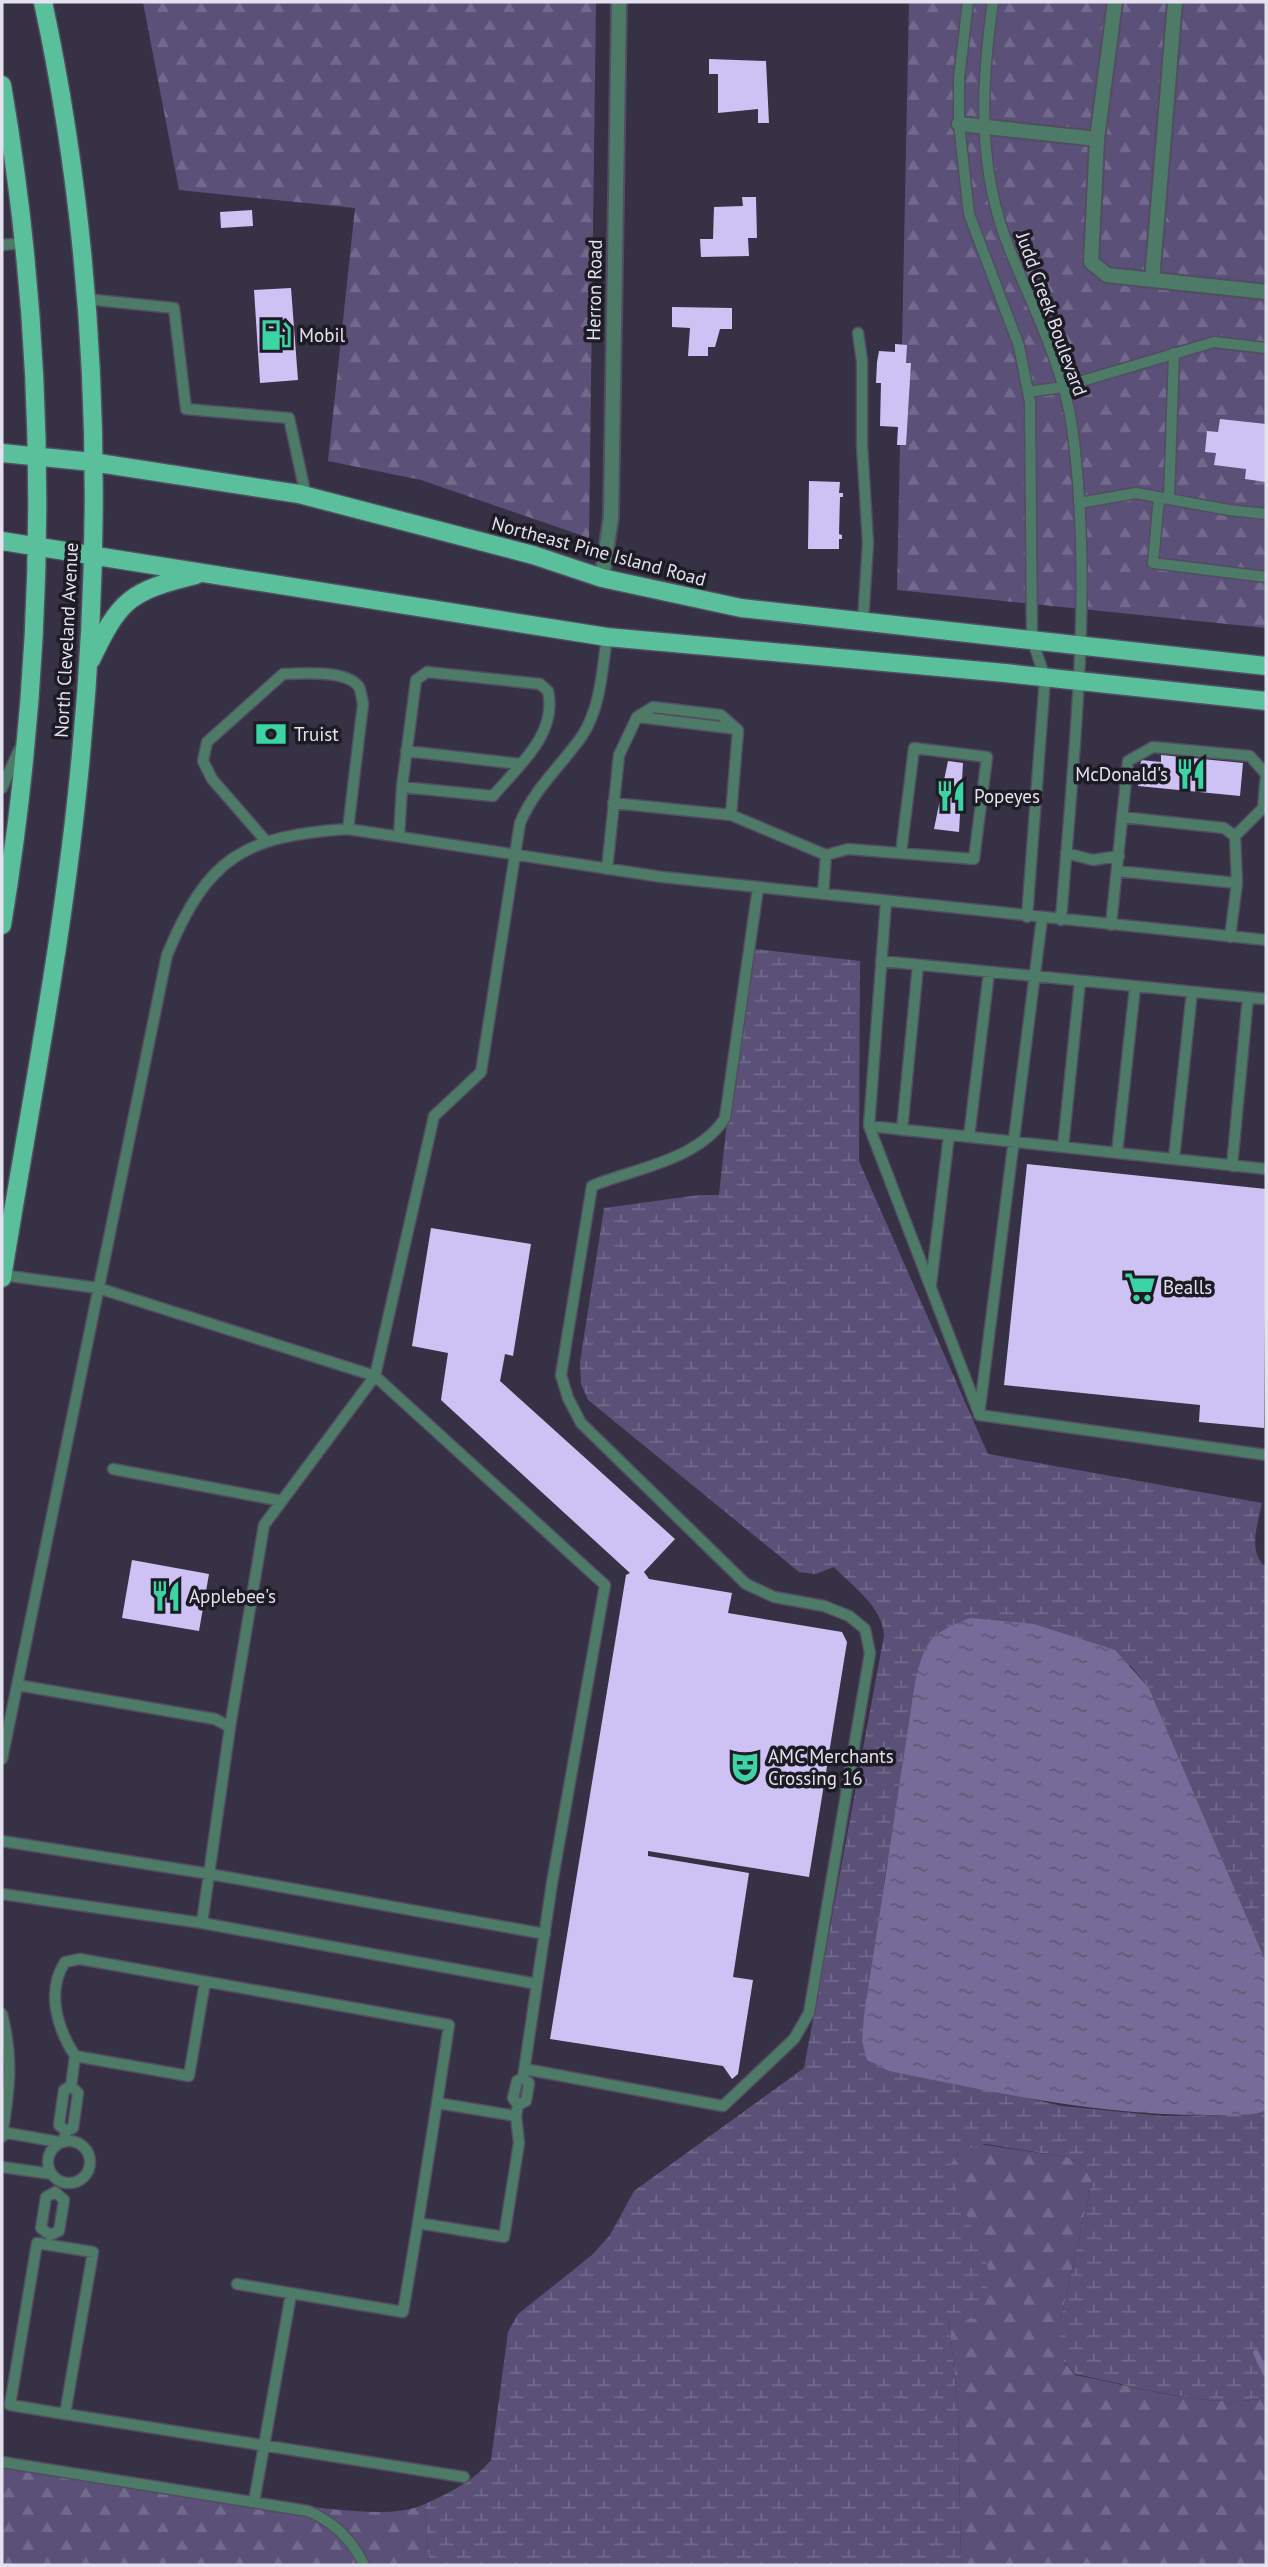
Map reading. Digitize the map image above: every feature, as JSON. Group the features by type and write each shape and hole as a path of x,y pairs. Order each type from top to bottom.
{"main road":[{"name":"North Cleveland Avenue","path":"2,1276 71,840 87,668 93,554 86,299 71,162 43,2"},
{"name":"North Cleveland Avenue","path":"2,85 23,243 32,339 37,456 37,546 26,737 2,926"},
{"name":"Northeast Pine Island Road","path":"2,453 92,461 306,496 533,555 602,578 741,608 1266,666"},
{"path":"2,541 607,637 1266,701"},
{"path":"87,668 112,617 132,598 162,583 206,572"}],"street":[{"name":"Herron Road","path":"602,578 611,517 619,2"},
{"path":"1115,2 1097,139 1089,253 1091,262 1107,275 1266,292"},
{"path":"1152,280 1175,2"},
{"path":"959,124 1097,139"}],"lane":[{"path":"968,2 959,78 959,124 969,214 1019,346 1028,392 1032,639 1045,678 1027,916"},
{"name":"Judd Creek Boulevard","path":"993,2 983,70 984,125 997,210 1062,387 1072,425 1079,503 1079,681 1062,920"},
{"path":"2,245 23,243"},
{"path":"86,299 174,308 186,409 289,418 306,496"},
{"path":"858,333 862,361 862,445 868,543 863,621"},
{"path":"1028,392 1062,387 1214,342 1266,348"},
{"path":"1174,353 1164,498 1153,563 1266,577"},
{"path":"1079,503 1136,493 1266,514"},
{"path":"202,1923 230,1727 264,1525 375,1376 434,1116 481,1072 520,824 529,800 582,735 591,718 598,699 607,637"},
{"path":"399,836 402,787 416,680 420,674 426,672 540,684 548,691 550,716 543,735 493,796 402,787"},
{"path":"265,840 212,779 203,761 207,742 283,674 317,673 349,678 359,687 363,704 348,829"},
{"path":"607,869 620,755 637,717 653,707 721,715 738,730 731,815"},
{"path":"2,788 26,737"},
{"path":"1111,925 1128,761 1153,747 1250,756 1266,774 1263,808 1235,836 1237,883 1230,937"},
{"path":"613,803 731,815 827,855 848,849 974,859 987,757 914,748 901,853"},
{"path":"407,751 520,764"},
{"path":"1122,817 1224,828 1235,836"},
{"path":"2,1759 167,955 182,918 203,887 229,860 265,840 304,832 348,829 607,869 758,888 1266,940"},
{"path":"1066,853 1093,860 1118,856"},
{"path":"823,894 827,855"},
{"path":"1117,871 1237,883"},
{"path":"524,2073 723,2106 794,2039 810,2013 870,1653 865,1629 849,1616 824,1606 774,1597 746,1584 581,1423 568,1398 561,1375 592,1186 695,1148 714,1135 724,1118 758,888"},
{"path":"886,901 869,1126 979,1415"},
{"path":"979,1415 1011,1142 1042,918"},
{"path":"881,961 1266,999"},
{"path":"902,1130 918,965"},
{"path":"969,1137 989,972"},
{"path":"1063,1147 1080,981"},
{"path":"1117,1153 1135,987"},
{"path":"1174,1158 1192,992"},
{"path":"1232,1166 1248,997"},
{"path":"869,1126 1266,1169"},
{"path":"931,1288 949,1135"},
{"path":"2,1276 98,1288 375,1376 605,1585 537,1984 524,2073 529,2083 527,2096 517,2110 519,2143 504,2237 418,2223"},
{"path":"979,1415 1266,1455"},
{"path":"113,1469 282,1501"},
{"path":"17,1685 215,1719 230,1727"},
{"path":"2,1841 210,1874 545,1934"},
{"path":"2,1894 202,1923 537,1984"},
{"path":"237,2284 403,2312 449,2025 80,1959 65,1962 54,1978 54,1998 64,2039 75,2056 71,2086 78,2093 74,2128 49,2155 55,2177 55,2192 64,2200 59,2231 49,2240 37,2243 10,2405 464,2477"},
{"path":"75,2056 190,2076 205,1982"},
{"path":"2,2014 10,2046 11,2083 2,2137"},
{"path":"437,2103 517,2110"},
{"path":"2,2132 63,2138 83,2147 90,2166 77,2181 2,2166"},
{"path":"55,2192 46,2197 41,2228 49,2240 93,2252 65,2414"},
{"path":"254,2502 290,2294"},
{"path":"2,2462 308,2511 326,2519 351,2540 364,2565"}],"green space":[{"path":"143,2 596,2 589,538 421,480 328,461 355,208 179,190"},
{"path":"909,2 1266,2 1266,628 897,590"},
{"path":"746,948 860,961 859,1161 988,1454 1262,1503 1255,1546 1260,1561 1266,1567 1266,1962 1149,1688 1130,1665 887,1863 862,2041 868,2060 1062,2106 1163,2116 1229,2115 1266,2110 1266,2397 1246,2401 1198,2399 1075,2374 1060,2357 1060,2323 1092,2181 1084,2166 1067,2157 985,2144 959,2151 948,2168 988,2268 987,2300 976,2319 949,2320 958,2408 961,2565 429,2565 425,2504 469,2480 491,2460 508,2332 518,2314 592,2255 610,2235 634,2191 804,2068 884,1635 882,1625 872,1606 834,1567 816,1574 799,1572 588,1400 581,1384 580,1362 604,1208 699,1195 719,1195"},
{"path":"978,2144 1067,2157 1084,2166 1092,2181 1060,2323 1060,2357 1075,2375 1198,2399 1246,2401 1266,2397 1266,2565 961,2565 958,2408 949,2320 948,2168 959,2151"},
{"path":"2,2465 348,2511 398,2511 425,2504 429,2565 2,2565"}],"water":[{"path":"970,1618 1034,1624 1115,1650 1149,1688 1266,1962 1266,2110 1247,2115 1172,2114 1050,2102 889,2071 867,2060 862,2041 864,2016 915,1683 922,1657 931,1641 946,1629"}],"building":[{"path":"709,59 766,61 769,123 758,123 758,109 718,113 718,74 709,74"},
{"path":"742,197 756,197 757,238 748,238 749,256 701,257 700,239 713,239 714,207 743,206"},
{"path":"252,210 253,226 221,228 220,212"},
{"name":"Mobil","path":"291,288 298,380 260,383 254,290"},
{"path":"672,307 732,308 732,329 720,329 715,347 708,347 708,356 688,356 690,328 672,327"},
{"path":"895,344 907,345 906,363 911,363 906,445 897,445 898,427 880,426 881,383 876,383 879,351 895,352"},
{"path":"1220,419 1266,424 1266,482 1245,479 1246,469 1214,465 1216,453 1205,452 1207,431 1218,432"},
{"path":"809,481 840,482 839,493 843,493 843,497 840,497 839,534 842,539 839,539 839,549 808,549"},
{"name":"McDonald's","path":"1161,755 1243,763 1240,796 1138,786 1141,760 1161,762"},
{"name":"Popeyes","path":"948,761 963,763 959,832 934,829"},
{"name":"Bealls","path":"1027,1164 1266,1189 1264,1428 1199,1422 1200,1405 1004,1385"},
{"path":"431,1228 531,1244 513,1356 505,1354 500,1381 675,1539 644,1572 649,1579 732,1593 728,1613 842,1632 847,1642 809,1877 648,1851 648,1856 749,1873 733,1977 753,1980 738,2074 732,2079 723,2066 550,2039 626,1575 630,1573 441,1400 448,1353 412,1346"},
{"name":"Applebee's","path":"132,1560 209,1574 199,1631 122,1618"}],"waterway":[{"path":"1256,2353 1266,2374"}],"place":[{"name":"Mobil","path":"276,335"},
{"name":"Truist","path":"271,734"},
{"name":"McDonald's","path":"1191,774"},
{"name":"Popeyes","path":"951,796"},
{"name":"Bealls","path":"1140,1287"},
{"name":"Applebee's","path":"166,1596"},
{"name":"AMC Merchants Crossing 16","path":"745,1767"}]}
